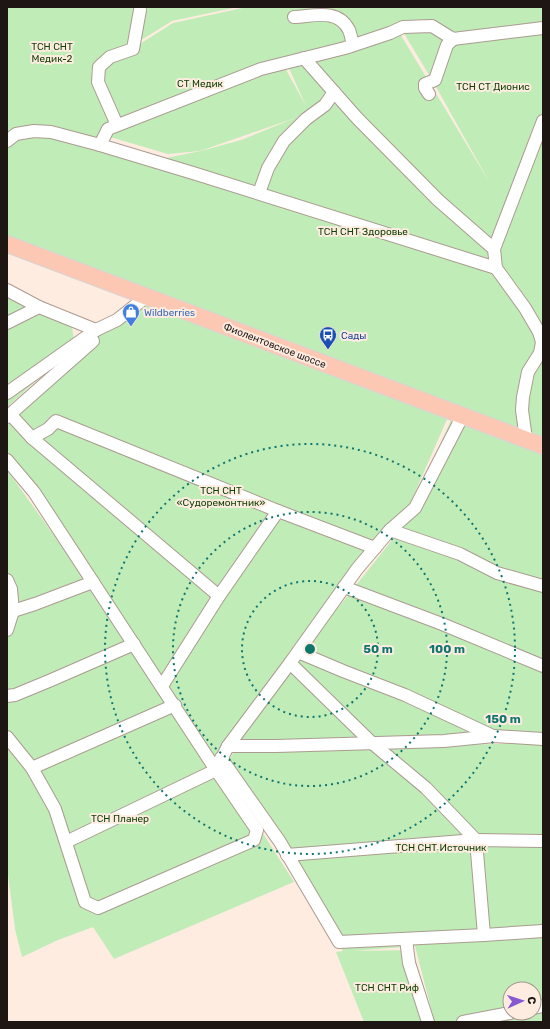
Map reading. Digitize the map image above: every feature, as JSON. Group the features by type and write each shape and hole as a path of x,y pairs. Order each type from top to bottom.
{"main road":[{"name":"Фиолентовское шоссе","path":"7,244 543,446"}],"street":[{"path":"117,125 98,82 99,67 110,57 133,48 140,10"},
{"path":"294,17 328,14 341,18 349,30 353,46"},
{"path":"100,145 108,129 261,69 353,46 403,27 432,26 453,39"},
{"path":"429,94 425,88 425,84 435,80 447,45 453,39 543,28"},
{"path":"304,58 357,118 438,200 494,249"},
{"path":"260,193 268,168 284,141 306,119 325,105 334,92"},
{"path":"526,439 522,410 523,397 528,372 540,352 542,342 539,332 525,308 496,268 494,249 543,121"},
{"path":"7,141 16,134 34,131 50,132 100,145 260,193 496,268"},
{"path":"7,290 39,307 96,330"},
{"path":"146,297 117,320 9,415 32,438 219,596"},
{"path":"7,323 39,307"},
{"path":"7,393 96,330 117,320"},
{"path":"66,842 216,770 228,746 344,587 390,530 415,508 463,415"},
{"path":"32,438 48,429 56,421 278,511 375,548"},
{"path":"7,460 34,492 257,830 254,840 98,908 85,902 54,809 32,768 7,737"},
{"path":"162,686 219,596 278,511"},
{"path":"390,530 460,554 497,573 543,586"},
{"path":"7,580 11,589 13,611 7,630"},
{"path":"13,611 93,582"},
{"path":"344,587 442,624 543,666"},
{"path":"7,696 15,695 50,681 134,644"},
{"path":"298,652 405,695 494,736"},
{"path":"290,663 372,743 426,788 476,840 484,935"},
{"path":"32,768 175,705"},
{"path":"228,746 444,741 494,736 543,738"},
{"path":"221,758 287,855 339,942 543,931"},
{"path":"287,855 476,840 543,841"},
{"path":"406,939 409,963 428,1022"},
{"path":"463,1022 502,1015"}],"green space":[{"name":"ТСН СНТ Здоровье","path":"7,7 238,7 172,21 91,71 99,98 94,73 173,23 247,7 543,7 543,332 490,256 527,319 537,341 526,370 524,434 343,362 7,240 7,136 28,128 7,132","holes":["402,30 435,85 491,185 399,32 288,66 306,106 284,66","295,118 241,140 201,151 166,158 100,139 59,131 97,137 106,123 110,137 168,154 200,151"]},
{"path":"7,294 72,327 75,346 7,407"},
{"name":"ТСН СНТ «Судоремонтник»","path":"136,298 448,417 409,506 216,760 294,882 114,959 93,927 58,940 22,957 15,929 7,867 7,470 205,746 7,463 7,411"},
{"path":"543,344 543,440 528,434 523,401"},
{"path":"451,420 543,454 543,739 234,743 306,648 404,525"},
{"name":"ТСН СНТ Источник","path":"543,743 543,1007 542,981 502,981 502,1017 480,1022 364,1022 336,952 343,951 229,760 235,750","holes":["415,946 434,1020 412,950 353,951"]},
{"path":"542,1009 543,1022 484,1022 502,1018 502,1021 542,1021"}],"place":[{"name":"Wildberries","path":"131,327"},
{"name":"Сады","path":"328,350"}],"park label":[{"name":"ТСН СНТ Медик-2","path":"52,52"},
{"name":"СТ Медик","path":"200,83"},
{"name":"ТСН СТ Дионис","path":"493,86"},
{"name":"ТСН Планер","path":"120,818"},
{"name":"ТСН СНТ Риф","path":"387,987"}]}
